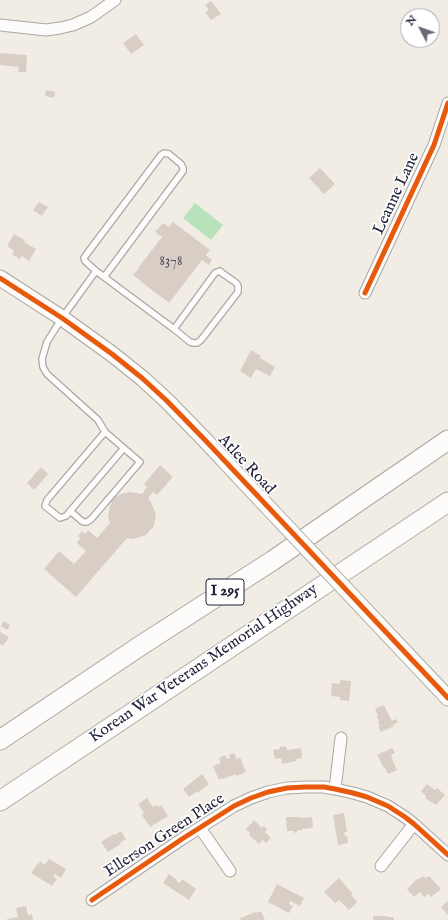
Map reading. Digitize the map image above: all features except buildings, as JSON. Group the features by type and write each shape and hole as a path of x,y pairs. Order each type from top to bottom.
{"highway":[{"name":"I 295","path":"0,740 140,646 272,561 448,440"},
{"name":"Korean War Veterans Memorial Highway","path":"0,801 448,502"}],"main road":[{"name":"Atlee Road","path":"0,278 62,318 112,354 167,401 448,698"}],"street":[{"path":"0,26 46,30 60,28 73,25 91,16 115,0"},
{"name":"Leanne Lane","path":"366,293 434,145 448,104"},
{"path":"336,789 341,738"},
{"name":"Ellerson Green Place","path":"92,900 234,806 268,792 286,788 305,787 336,789 353,792 367,797 388,806 414,824 448,855"},
{"path":"381,866 414,824"},
{"path":"200,828 230,871"}],"lane":[{"path":"104,277 183,171 181,164 169,154 164,153 161,155 84,258 85,261 96,271 104,277 174,329 194,343 201,340 238,292 238,284 220,271 215,273 174,329"},
{"path":"70,511 83,522 90,520 140,462 105,432 98,420 47,374 42,359 47,342 62,318 96,271"},
{"path":"105,432 47,500 45,506 60,518 66,516 124,448"}],"green space":[{"path":"195,203 223,225 211,240 183,218"}],"cycle path":[{"path":"365,293 434,145 448,103"},
{"path":"0,278 62,318 112,354 142,378 167,401 448,698"},
{"path":"92,900 234,806 268,792 287,788 324,787 367,797 388,806 405,817 448,855"}]}
